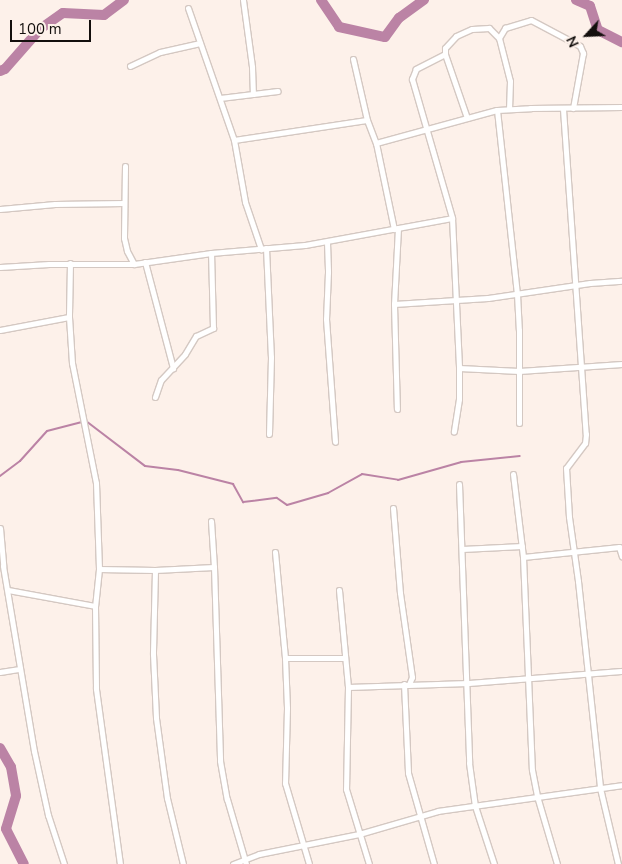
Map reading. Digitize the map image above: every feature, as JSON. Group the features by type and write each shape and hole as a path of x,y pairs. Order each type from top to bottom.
{"street":[{"path":"243,0 252,67 253,94"},
{"path":"188,8 234,140 245,202 264,248 271,357 269,434"},
{"path":"499,38 502,31 510,26 531,20 580,46 583,53 573,108"},
{"path":"467,118 445,54 445,48 452,39 472,29 489,28 499,38 510,82 509,109"},
{"path":"130,66 160,52 200,43"},
{"path":"445,54 416,69 412,75 452,218 459,368 459,399 454,432"},
{"path":"353,59 367,120 376,143 396,228 394,304 397,409"},
{"path":"220,98 278,91"},
{"path":"376,143 497,110 622,107"},
{"path":"563,109 585,444 567,465 565,471 600,788 618,864"},
{"path":"497,110 517,294 519,423"},
{"path":"234,140 367,120"},
{"path":"125,166 126,245 134,264"},
{"path":"0,209 54,204 124,203"},
{"path":"0,267 70,263 134,264 211,253 327,242 452,218"},
{"path":"327,242 326,319 335,442"},
{"path":"155,397 161,380 186,354 199,333 213,328 211,253"},
{"path":"145,262 172,368"},
{"path":"70,263 69,317 72,362 96,483 99,568 95,606 96,689 120,864"},
{"path":"394,304 456,301 622,281"},
{"path":"0,330 69,317"},
{"path":"459,368 519,371 622,364"},
{"path":"514,474 523,557 526,678 532,770 537,796 557,864"},
{"path":"459,484 468,682 469,763 475,806 494,864"},
{"path":"393,508 400,593 412,677 418,684"},
{"path":"211,521 220,761 227,799 245,861"},
{"path":"0,528 2,566 8,590 34,751 48,815 64,864"},
{"path":"462,549 522,546"},
{"path":"523,557 620,546 622,557"},
{"path":"275,552 285,658 287,708 285,783 309,864"},
{"path":"99,568 155,570 214,568"},
{"path":"155,570 153,654 156,718 167,798 183,864"},
{"path":"8,590 95,606"},
{"path":"339,590 348,687 346,789 369,864"},
{"path":"285,658 345,658"},
{"path":"0,672 20,669"},
{"path":"348,687 588,675 622,671"},
{"path":"412,677 407,684 408,773 418,816 434,864"},
{"path":"233,864 304,845 359,834 418,816 537,796 622,785"}],"waterway":[{"path":"0,71 5,69 40,29 63,13 104,15 124,0"},
{"path":"321,0 339,27 385,37 399,18 424,0"},
{"path":"576,0 590,6 598,30 622,42"},
{"path":"0,476 20,461 47,431 86,421 145,466 178,470 233,484 243,502 277,498 287,505 328,493 362,474 398,480 461,462 520,456"},
{"path":"0,748 11,767 16,796 6,829 24,864"}]}
